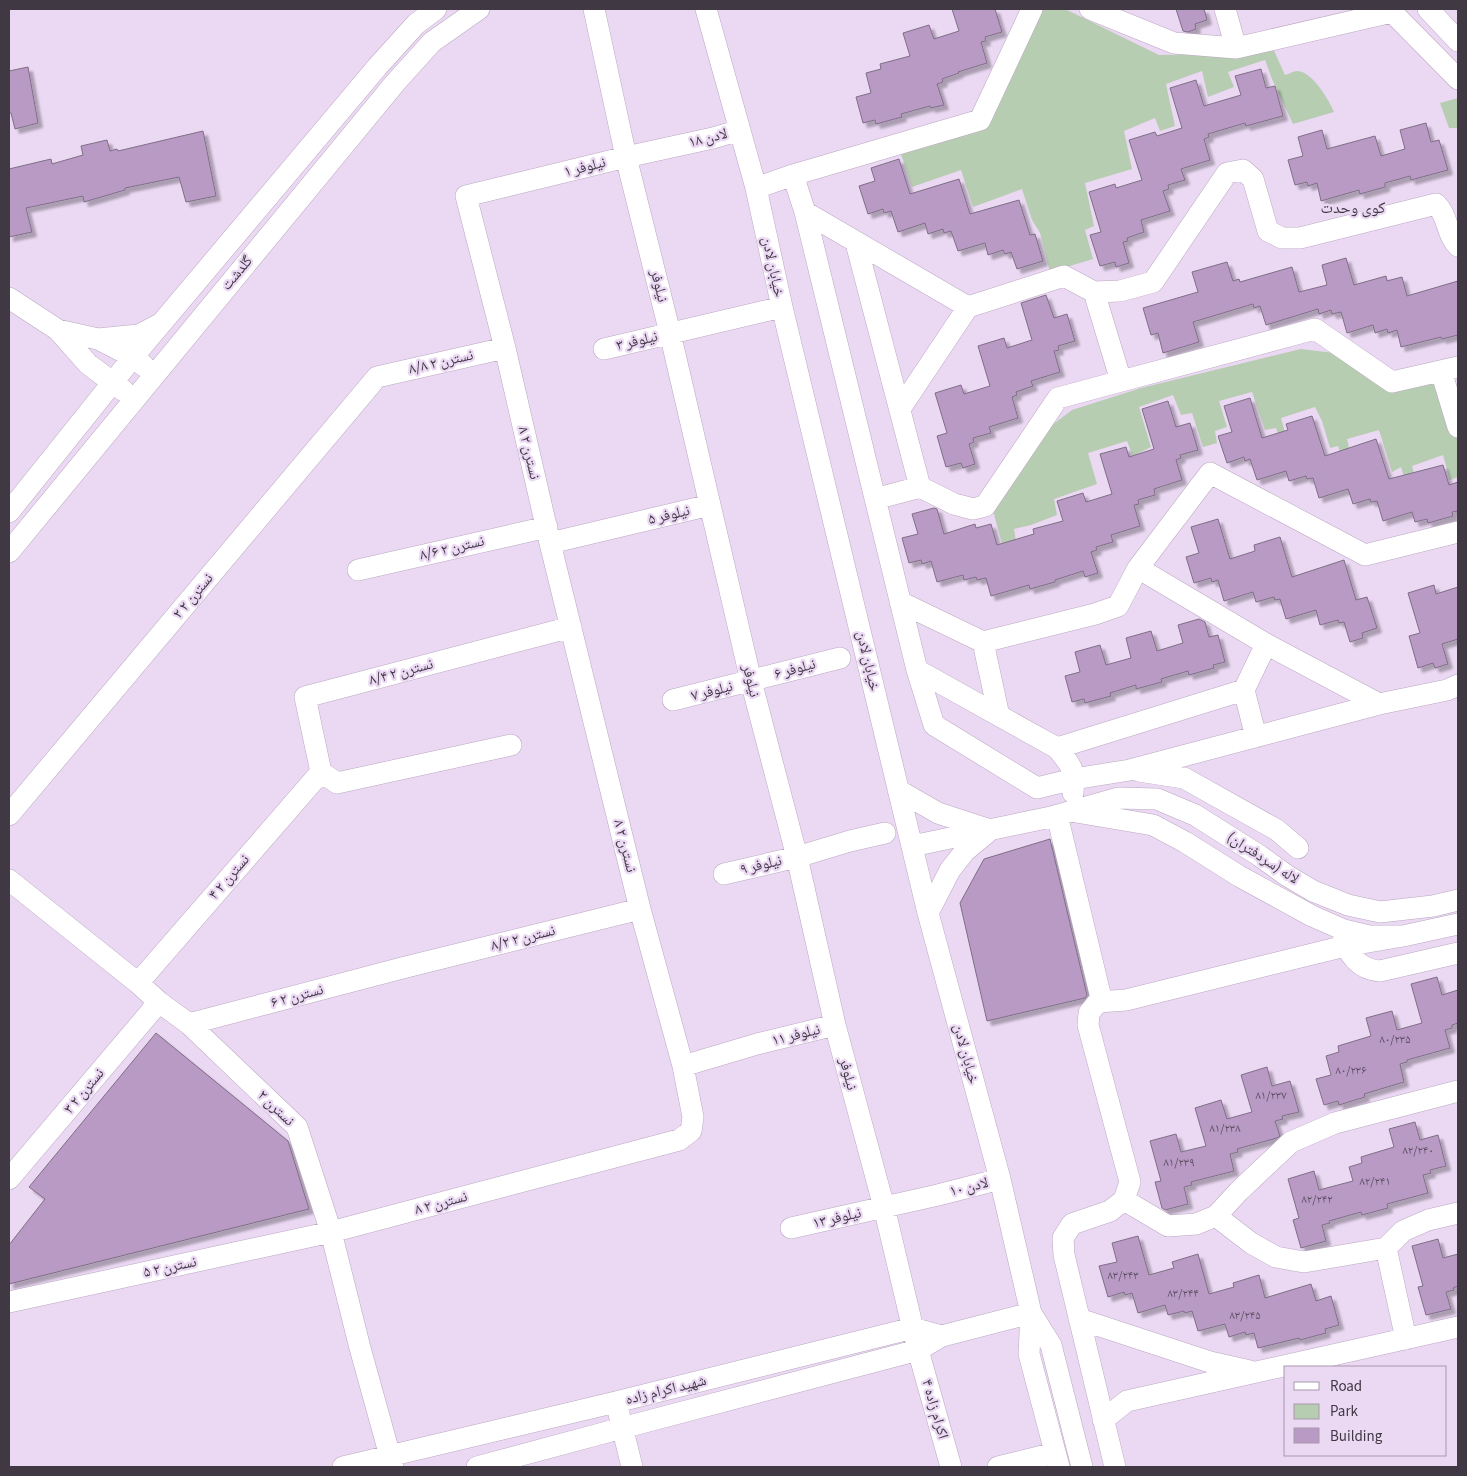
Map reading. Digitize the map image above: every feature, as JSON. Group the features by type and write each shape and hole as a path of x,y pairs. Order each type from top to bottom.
{"street":[{"name":"گلدشت","path":"9,512 161,324 378,66 416,24 436,9"},
{"name":"گلدشت","path":"9,552 395,83 432,42 479,9"},
{"name":"نیلوفر","path":"594,9 626,157 670,333 751,681 798,857 835,1025 884,1207 918,1350"},
{"name":"خیابان لادن","path":"706,9 756,188 782,306 928,913 1000,1179 1031,1313 1029,1354 1057,1460"},
{"path":"756,188 793,175 980,120 1032,9"},
{"path":"1090,9 1174,43 1236,48 1390,10 1458,79"},
{"path":"1225,9 1236,48"},
{"path":"1428,9 1458,41"},
{"path":"378,66 395,83"},
{"name":"۱۸ لادن","path":"626,157 740,130"},
{"name":"۱ نیلوفر","path":"466,196 626,157"},
{"path":"900,409 968,307 1064,276 1094,292 1120,291 1153,282 1227,174 1243,170 1253,179 1268,230 1282,238 1300,238 1436,204 1441,208 1453,241 1458,246"},
{"path":"793,175 805,212 917,670 934,725 1037,788 1074,779 1130,770 1379,704 1447,690 1458,685"},
{"name":"۸ نسترن ۲","path":"331,1232 679,1140 692,1132 693,1117 683,1066 640,909 505,348 466,196"},
{"path":"805,212 968,307"},
{"path":"856,243 920,488"},
{"path":"1094,292 1120,382"},
{"path":"9,298 58,330 88,364 134,399"},
{"name":"۳ نیلوفر","path":"604,349 782,306"},
{"path":"98,339 139,335 161,324"},
{"path":"875,499 920,488 954,504 973,509 985,506 1058,398 1315,329 1392,382 1454,370 1458,427"},
{"path":"58,330 98,339 133,358 154,374"},
{"name":"۸/۸ نسترن ۲","path":"377,377 505,348"},
{"path":"88,364 92,378 90,396 93,408"},
{"name":"۲ نسترن ۲","path":"9,815 377,377"},
{"path":"900,602 983,642 1095,614 1118,606 1138,568 1210,473 1365,555 1458,532"},
{"name":"۵ نیلوفر","path":"549,535 629,525 710,506"},
{"name":"۸/۶ نسترن ۲","path":"358,570 549,535"},
{"path":"1138,568 1266,644 1379,704"},
{"name":"۸/۴ نسترن ۲","path":"321,772 305,697 571,627"},
{"path":"983,642 1000,716"},
{"path":"1256,737 1244,690 1266,644"},
{"name":"۶ نیلوفر","path":"751,681 840,658"},
{"path":"917,670 1057,748 1072,766 1074,779 1059,814 1100,1002"},
{"name":"۷ نیلوفر","path":"673,700 751,681"},
{"path":"1057,748 1244,690"},
{"path":"321,772 337,783 511,745"},
{"path":"1130,770 1184,778 1277,830 1298,848"},
{"name":"۴ نسترن ۲","path":"138,983 321,772"},
{"path":"898,790 938,812 990,830"},
{"name":"لاله (سردفتران)","path":"912,846 1059,814 1118,798 1157,799 1195,815 1313,891 1348,905 1380,912 1433,906 1458,900"},
{"name":"لاله (سردفتران)","path":"1059,814 1153,825 1185,842 1239,876 1312,916 1344,938"},
{"path":"928,913 950,870 965,851 990,830"},
{"path":"1260,856 1277,830"},
{"name":"۹ نیلوفر","path":"724,874 798,857 885,832"},
{"name":"نسترن ۲","path":"9,880 159,1002 189,1024 298,1127 331,1232 391,1462"},
{"path":"1348,905 1344,938 1357,962 1372,970 1380,970 1458,953"},
{"name":"۸/۲ نسترن ۲","path":"406,967 640,909"},
{"path":"1115,1467 1064,1255 1063,1238 1072,1224 1110,1211 1124,1200 1130,1182 1088,1026 1089,1013 1100,1002 1126,1000 1344,938 1404,936 1458,924"},
{"name":"۶ نسترن ۲","path":"189,1024 406,967"},
{"name":"۳ نسترن ۲","path":"9,1179 159,1002"},
{"name":"۱۱ نیلوفر","path":"683,1066 757,1044 835,1025"},
{"path":"1124,1200 1168,1226 1196,1224 1216,1216 1239,1191 1291,1142 1335,1123 1458,1091"},
{"name":"۱۰ لادن","path":"884,1207 1000,1179"},
{"name":"۱۳ نیلوفر","path":"791,1228 884,1207"},
{"path":"1216,1216 1251,1243 1276,1257 1304,1262 1386,1248 1403,1231 1428,1220 1458,1213"},
{"name":"۵ نسترن ۲","path":"9,1302 331,1232"},
{"path":"1386,1248 1406,1339"},
{"name":"خیابان لادن","path":"1031,1313 1051,1345 1082,1467"},
{"name":"شهید اکرام زاده","path":"477,1467 918,1350 942,1336 1031,1313"},
{"path":"1079,1319 1210,1362 1256,1372"},
{"path":"1103,1420 1127,1401 1458,1327"},
{"name":"شهید اکرام زاده","path":"343,1467 391,1462 616,1402 913,1328 942,1336"},
{"name":"۴ اکرام زاده","path":"918,1350 951,1467"},
{"path":"616,1402 632,1467"},
{"path":"998,1467 1057,1460"}],"green space":[{"path":"1042,9 1065,9 1159,55 1231,54 1271,44 1285,75 1294,71 1303,72 1314,81 1334,112 1293,124 1265,60 1228,72 1234,87 1208,97 1202,71 1166,84 1175,126 1160,131 1155,118 1124,131 1132,169 1085,183 1094,226 1085,230 1093,259 1050,272 1040,233 1032,220 1022,189 973,207 961,170 912,187 900,151 985,129"},
{"path":"1458,98 1458,128 1449,128 1440,103"},
{"path":"1301,349 1334,353 1389,389 1439,376 1458,442 1458,477 1450,480 1443,455 1412,466 1418,487 1408,491 1401,467 1392,472 1379,430 1347,439 1353,466 1345,470 1338,446 1330,448 1322,421 1315,407 1281,418 1288,443 1282,444 1276,428 1265,430 1252,392 1219,401 1227,427 1215,431 1217,443 1203,447 1192,413 1181,415 1173,395 1139,407 1151,447 1133,456 1127,441 1088,453 1097,484 1054,499 1057,515 1014,529 1018,553 1006,558 992,507 1043,432 1072,410 1141,388"}],"building":[{"path":"952,9 995,9 1002,32 985,37 986,41 981,42 987,63 942,79 943,82 937,84 944,105 931,108 930,106 901,114 902,117 876,124 875,120 863,123 856,97 871,93 866,73 881,69 880,64 910,56 903,33 929,25 934,39 959,31"},
{"path":"1176,9 1204,9 1207,20 1195,24 1196,29 1188,32 1183,31"},
{"path":"28,67 38,123 15,129 11,113 9,113 9,71"},
{"path":"1261,69 1266,88 1275,86 1283,116 1246,126 1245,123 1208,134 1209,137 1204,139 1210,160 1181,169 1185,180 1168,185 1169,189 1163,191 1170,211 1141,220 1144,232 1127,238 1128,241 1123,242 1129,263 1116,267 1115,262 1100,266 1090,235 1101,232 1089,192 1115,184 1116,188 1142,180 1129,140 1155,132 1157,136 1182,128 1170,88 1196,80 1204,106 1241,95 1235,76"},
{"path":"1426,123 1431,142 1439,140 1448,170 1411,180 1410,176 1385,183 1385,187 1360,194 1359,190 1321,201 1317,183 1308,186 1307,182 1295,185 1288,160 1303,156 1298,137 1322,130 1327,149 1375,136 1381,156 1405,149 1400,130"},
{"path":"203,131 216,196 186,202 179,177 125,188 125,190 84,202 83,196 26,208 32,232 9,237 9,169 51,159 52,164 83,155 81,146 107,140 110,151 117,149 118,151"},
{"path":"899,159 910,194 959,179 970,214 1019,200 1030,235 1035,234 1043,261 1017,269 1011,252 1005,254 1003,250 988,255 985,243 958,251 951,231 944,233 943,229 928,234 925,223 898,232 891,211 884,213 883,209 868,214 859,186 875,181 871,168"},
{"path":"1346,258 1354,285 1386,276 1387,281 1402,277 1407,296 1458,281 1458,335 1442,339 1441,337 1401,347 1397,330 1388,333 1387,329 1375,333 1373,325 1347,333 1341,312 1332,314 1331,310 1319,314 1318,309 1266,325 1260,306 1254,308 1253,304 1193,322 1199,342 1163,353 1158,333 1151,335 1143,308 1198,292 1192,272 1227,262 1233,281 1239,279 1240,282 1292,267 1299,292 1327,285 1322,265"},
{"path":"1046,295 1054,318 1067,314 1075,341 1058,346 1059,350 1054,351 1060,372 1031,381 1033,386 1016,392 1017,395 1012,397 1018,418 989,427 991,433 973,438 974,442 969,444 975,464 963,468 961,463 946,467 937,436 947,433 935,393 961,385 964,394 990,386 978,346 1004,338 1007,348 1032,340 1021,303"},
{"path":"1250,398 1262,438 1288,430 1286,424 1312,416 1325,456 1376,439 1389,479 1443,465 1449,485 1458,482 1458,511 1452,512 1453,516 1428,523 1427,519 1415,522 1412,512 1383,521 1377,501 1371,502 1370,499 1353,504 1348,489 1319,498 1313,478 1307,479 1306,476 1289,481 1286,471 1257,480 1250,459 1245,461 1244,457 1227,463 1218,436 1232,432 1224,406"},
{"path":"1168,401 1176,427 1190,423 1198,450 1180,455 1181,458 1176,460 1182,480 1154,489 1155,495 1138,500 1139,504 1134,505 1140,526 1111,535 1113,542 1096,547 1097,550 1091,552 1098,573 1085,577 1083,571 1030,589 1029,585 991,596 986,578 977,580 976,577 964,580 963,575 937,582 931,561 922,564 921,560 909,563 902,538 918,534 912,514 934,508 937,509 944,534 975,524 976,528 991,524 997,545 1034,534 1033,529 1063,521 1057,501 1083,493 1086,502 1112,494 1100,454 1126,447 1129,457 1154,449 1142,409"},
{"path":"1218,519 1230,559 1255,551 1254,545 1280,537 1292,577 1344,560 1356,600 1367,597 1377,628 1362,633 1363,638 1350,642 1344,622 1339,623 1338,620 1320,625 1316,610 1286,619 1280,599 1275,600 1274,597 1256,602 1253,592 1224,601 1218,580 1212,582 1211,578 1194,583 1186,557 1199,553 1191,527"},
{"path":"1434,585 1436,594 1458,587 1458,639 1442,644 1448,664 1435,668 1433,663 1418,668 1409,636 1420,633 1408,593"},
{"path":"1199,619 1205,622 1209,637 1218,635 1225,662 1213,665 1214,668 1189,675 1188,671 1161,679 1162,682 1136,689 1136,685 1110,693 1111,696 1085,703 1084,699 1072,702 1065,676 1080,672 1075,652 1100,645 1106,665 1131,658 1126,638 1151,631 1157,651 1183,643 1178,625"},
{"path":"1050,839 1087,995 1085,998 987,1021 960,903 984,859"},
{"path":"1437,977 1442,995 1458,990 1458,1023 1452,1025 1452,1028 1445,1030 1450,1048 1407,1060 1407,1062 1400,1064 1404,1082 1364,1094 1365,1097 1339,1105 1338,1101 1324,1105 1316,1079 1331,1075 1326,1056 1339,1052 1338,1046 1371,1036 1366,1018 1392,1011 1397,1030 1422,1023 1411,984"},
{"path":"156,1033 288,1141 309,1209 9,1284 9,1245 45,1199 29,1187"},
{"path":"1267,1067 1272,1086 1290,1081 1299,1112 1282,1116 1283,1119 1275,1121 1280,1136 1277,1138 1237,1149 1238,1152 1230,1154 1234,1171 1191,1182 1192,1185 1184,1187 1188,1204 1165,1210 1162,1208 1155,1182 1161,1181 1150,1141 1176,1134 1181,1152 1206,1146 1195,1108 1221,1100 1227,1119 1252,1112 1241,1075"},
{"path":"1415,1122 1420,1140 1438,1135 1446,1166 1430,1170 1431,1173 1423,1175 1428,1193 1387,1204 1388,1208 1362,1215 1361,1212 1329,1221 1330,1223 1322,1225 1326,1241 1301,1248 1293,1220 1299,1218 1288,1179 1314,1171 1319,1190 1353,1181 1349,1167 1362,1163 1361,1157 1394,1147 1389,1129"},
{"path":"1138,1236 1149,1275 1174,1268 1172,1262 1198,1254 1209,1294 1234,1287 1233,1283 1259,1275 1265,1298 1311,1284 1316,1301 1331,1296 1339,1325 1325,1329 1326,1333 1258,1348 1254,1333 1246,1335 1245,1332 1229,1337 1225,1324 1198,1331 1192,1311 1168,1315 1165,1305 1138,1313 1132,1293 1125,1295 1124,1292 1108,1297 1099,1266 1117,1262 1112,1243"},
{"path":"1438,1239 1443,1258 1458,1254 1458,1286 1453,1288 1454,1290 1446,1292 1451,1309 1426,1315 1418,1287 1423,1286 1412,1246"}],"district":[{"name":"کوی وحدت","path":"1353,208"}]}
